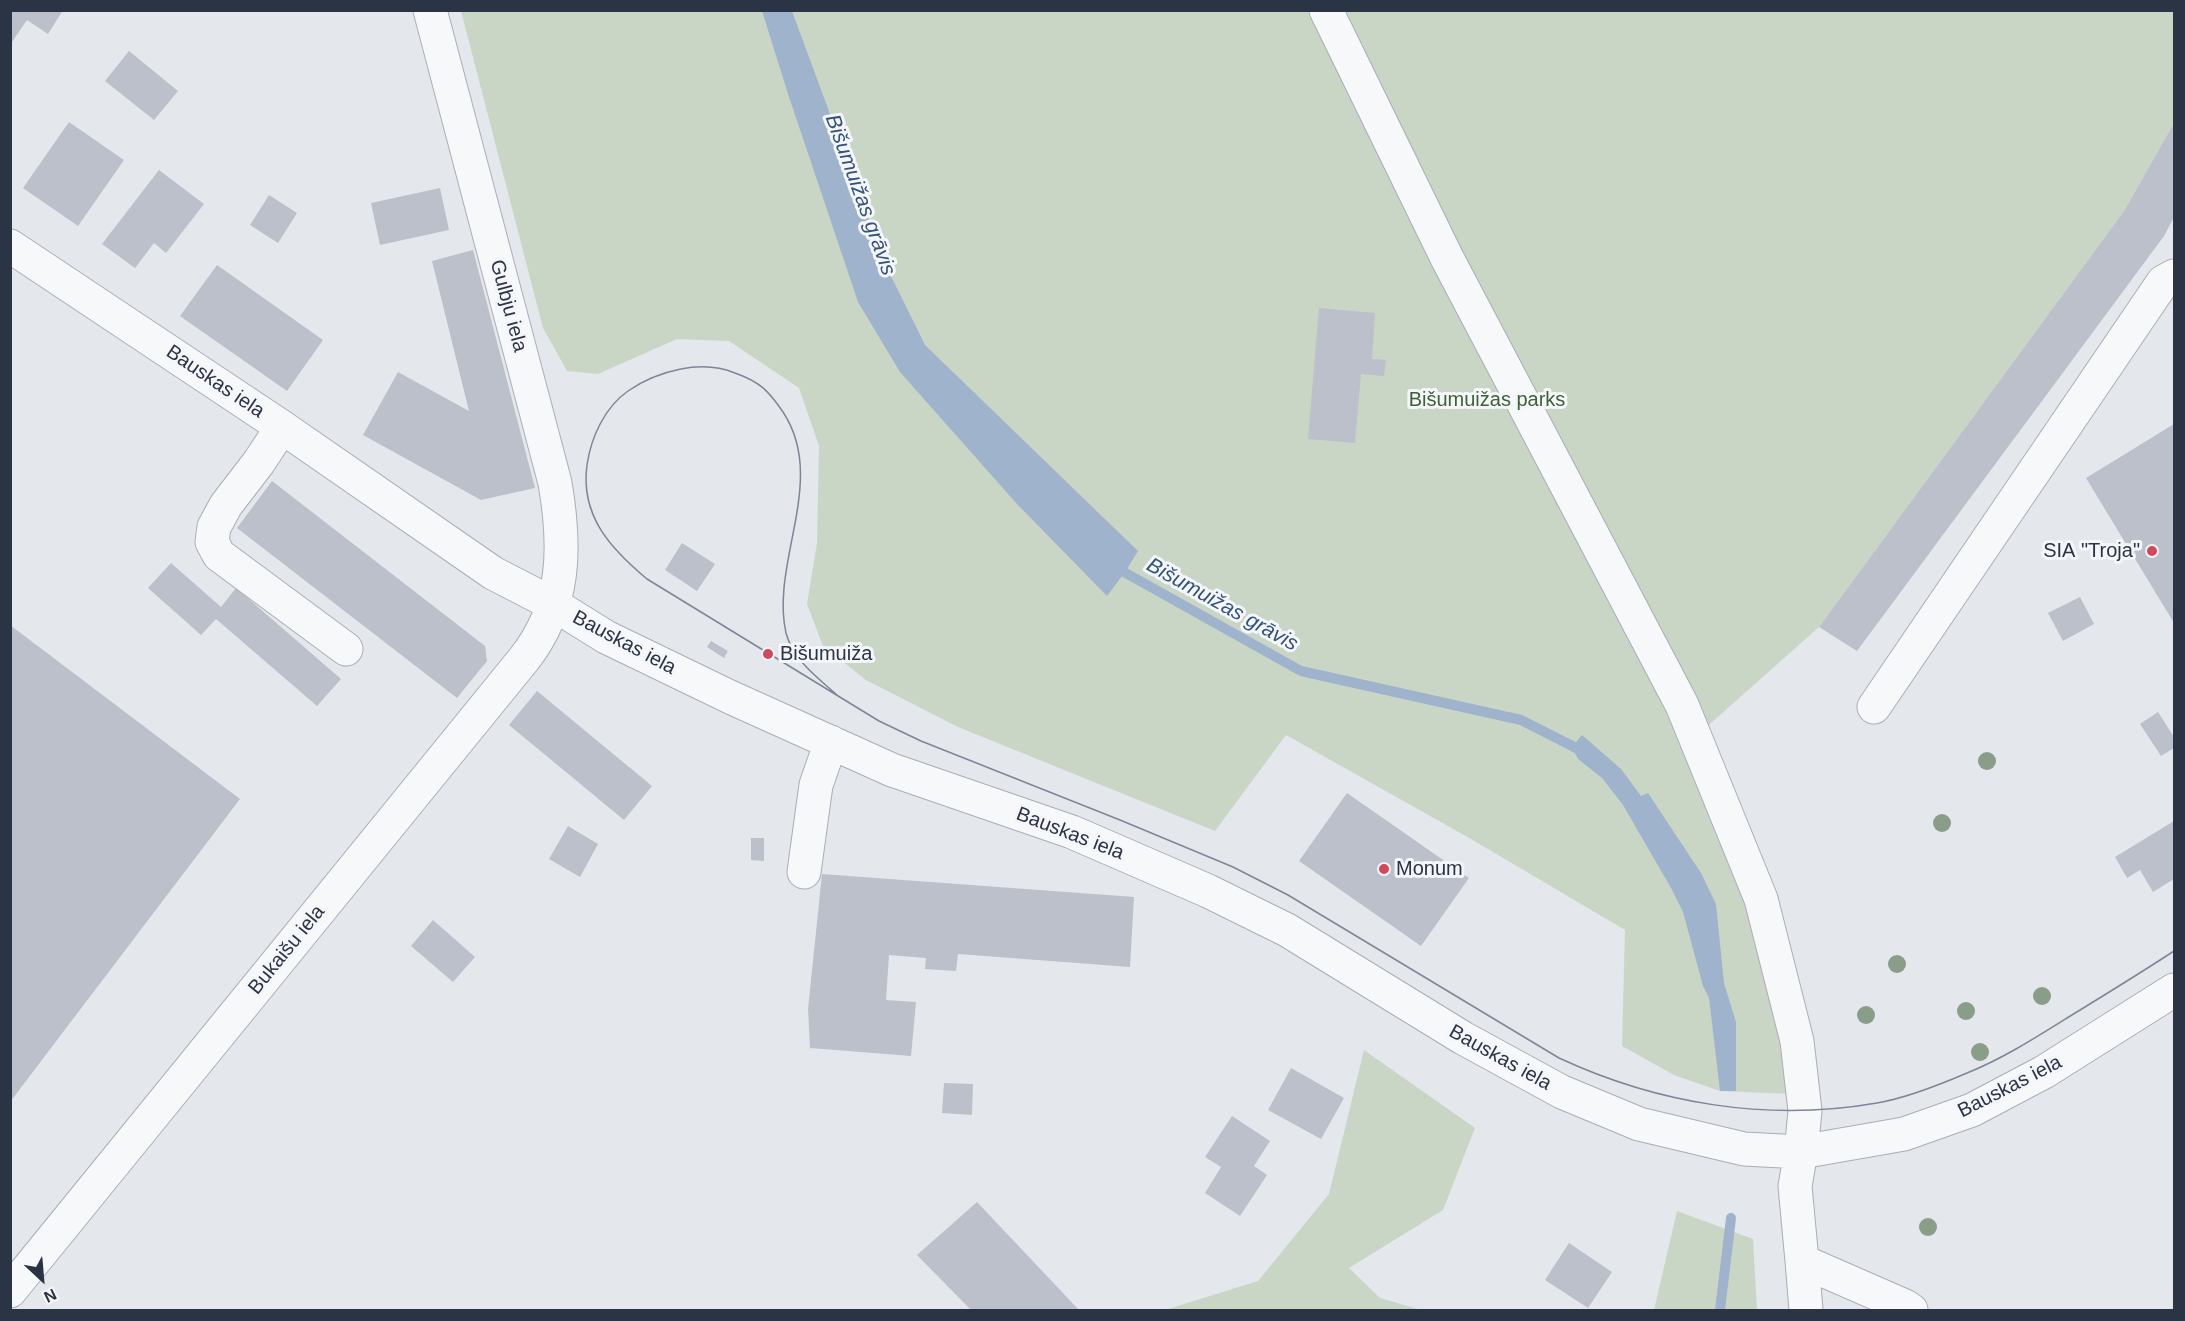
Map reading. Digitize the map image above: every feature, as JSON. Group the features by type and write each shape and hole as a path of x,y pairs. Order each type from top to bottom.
{"street":[{"name":"Gulbju iela","path":"430,10 555,483 562,523 560,577 552,604"},
{"path":"1326,10 1447,258 1686,716 1761,899 1797,1041 1805,1111 1802,1152 1795,1186 1806,1311"},
{"name":"Bauskas iela","path":"10,246 282,427 493,573 552,604 606,637 892,770 1072,832 1208,891 1287,930 1463,1038 1562,1092 1639,1124 1744,1149 1802,1152 1904,1134 1972,1110 2044,1072 2175,990"},
{"path":"1874,707 2163,282 2175,276"},
{"path":"282,427 226,505 214,527 212,542 219,555 346,649"},
{"name":"Bukaišu iela","path":"10,1291 540,640 552,604"},
{"path":"804,872 816,785 831,742"},
{"path":"1802,1261 1905,1306 1911,1311"}],"green space":[{"name":"Bišumuižas parks","path":"461,11 2174,11 2174,123 2124,211 1819,627 1684,747 1749,900 1793,1094 1720,1091 1674,1075 1622,1046 1625,930 1471,839 1286,735 1215,831 958,727 866,680 823,646 807,604 817,543 819,446 799,388 729,341 677,339 598,374 567,371 543,328"},
{"path":"1364,1050 1475,1128 1443,1210 1349,1268 1380,1298 1421,1310 1165,1310 1258,1281 1329,1194"},
{"path":"1677,1211 1753,1239 1757,1310 1654,1310"}],"water":[{"path":"762,11 792,11 886,266 925,345 1138,551 1107,596 1017,504 900,372 858,302"},
{"path":"1582,735 1621,769 1641,796 1648,793 1701,873 1716,904 1724,983 1736,1022 1736,1091 1720,1091 1709,998 1703,986 1683,912 1623,805 1602,778 1578,759 1572,747"}],"building":[{"path":"10,10 63,10 48,34 27,20 12,42 10,41"},
{"path":"129,51 178,91 154,120 105,81"},
{"path":"69,122 124,160 78,226 23,188"},
{"path":"2174,123 2174,217 2164,236 1857,651 1819,627 2124,211"},
{"path":"159,170 204,204 166,253 154,243 135,268 102,244"},
{"path":"440,188 449,230 380,245 371,203"},
{"path":"269,195 297,213 278,243 250,225"},
{"path":"473,250 535,488 481,500 363,435 398,372 469,411 432,261"},
{"path":"217,265 323,340 287,391 180,316"},
{"path":"1319,308 1375,313 1372,359 1386,360 1384,376 1361,374 1355,443 1308,439"},
{"name":"SIA \"Troja\"","path":"2174,424 2174,623 2086,478"},
{"path":"272,481 485,646 487,661 457,698 237,528"},
{"path":"682,543 715,564 697,591 665,570"},
{"path":"171,563 221,607 236,588 341,679 317,706 216,619 201,635 148,588"},
{"path":"2080,597 2094,624 2063,641 2048,613"},
{"path":"10,625 240,799 10,1102"},
{"path":"711,641 728,651 724,658 707,647"},
{"path":"537,691 652,786 624,820 509,725"},
{"path":"2158,712 2174,737 2174,748 2161,756 2140,724"},
{"name":"Monum","path":"1347,793 1469,878 1421,946 1299,861"},
{"path":"2174,821 2174,879 2153,892 2140,870 2127,878 2115,857"},
{"path":"568,826 598,844 580,877 549,859"},
{"path":"751,838 764,838 764,861 751,860"},
{"path":"822,874 1134,897 1130,967 958,954 956,971 925,969 926,958 889,955 886,1000 916,1002 911,1056 810,1048 808,1009"},
{"path":"433,920 475,957 453,982 411,946"},
{"path":"1291,1068 1344,1098 1321,1139 1268,1110"},
{"path":"944,1083 973,1084 972,1115 942,1113"},
{"path":"1232,1116 1270,1141 1254,1166 1267,1175 1240,1216 1205,1193 1221,1167 1205,1157"},
{"path":"977,1202 1079,1310 971,1310 917,1255"},
{"path":"1569,1243 1612,1272 1588,1308 1545,1280"}],"waterway":[{"name":"Bišumuižas grāvis","path":"1115,567 1301,671 1521,720 1584,752"},
{"name":"Bišumuižas grāvis","path":"1720,1310 1731,1218"}],"tram line":[{"path":"837,695 800,660 789,643 786,633 783,606 785,578 800,493 800,465 795,438 783,412 768,392 757,383 744,376 708,367 694,367 666,373 628,391 612,405 600,424 589,454 586,483 593,516 601,530 621,556 647,579 879,721 921,741 1233,867 1288,895 1559,1058 1597,1074 1674,1097 1714,1105 1755,1109 1836,1108 1888,1101 1945,1082 2006,1055 2174,951"}],"place":[{"name":"SIA \"Troja\"","path":"2152,551"},
{"name":"Bišumuiža","path":"768,654"},
{"name":"Monum","path":"1384,869"}]}
